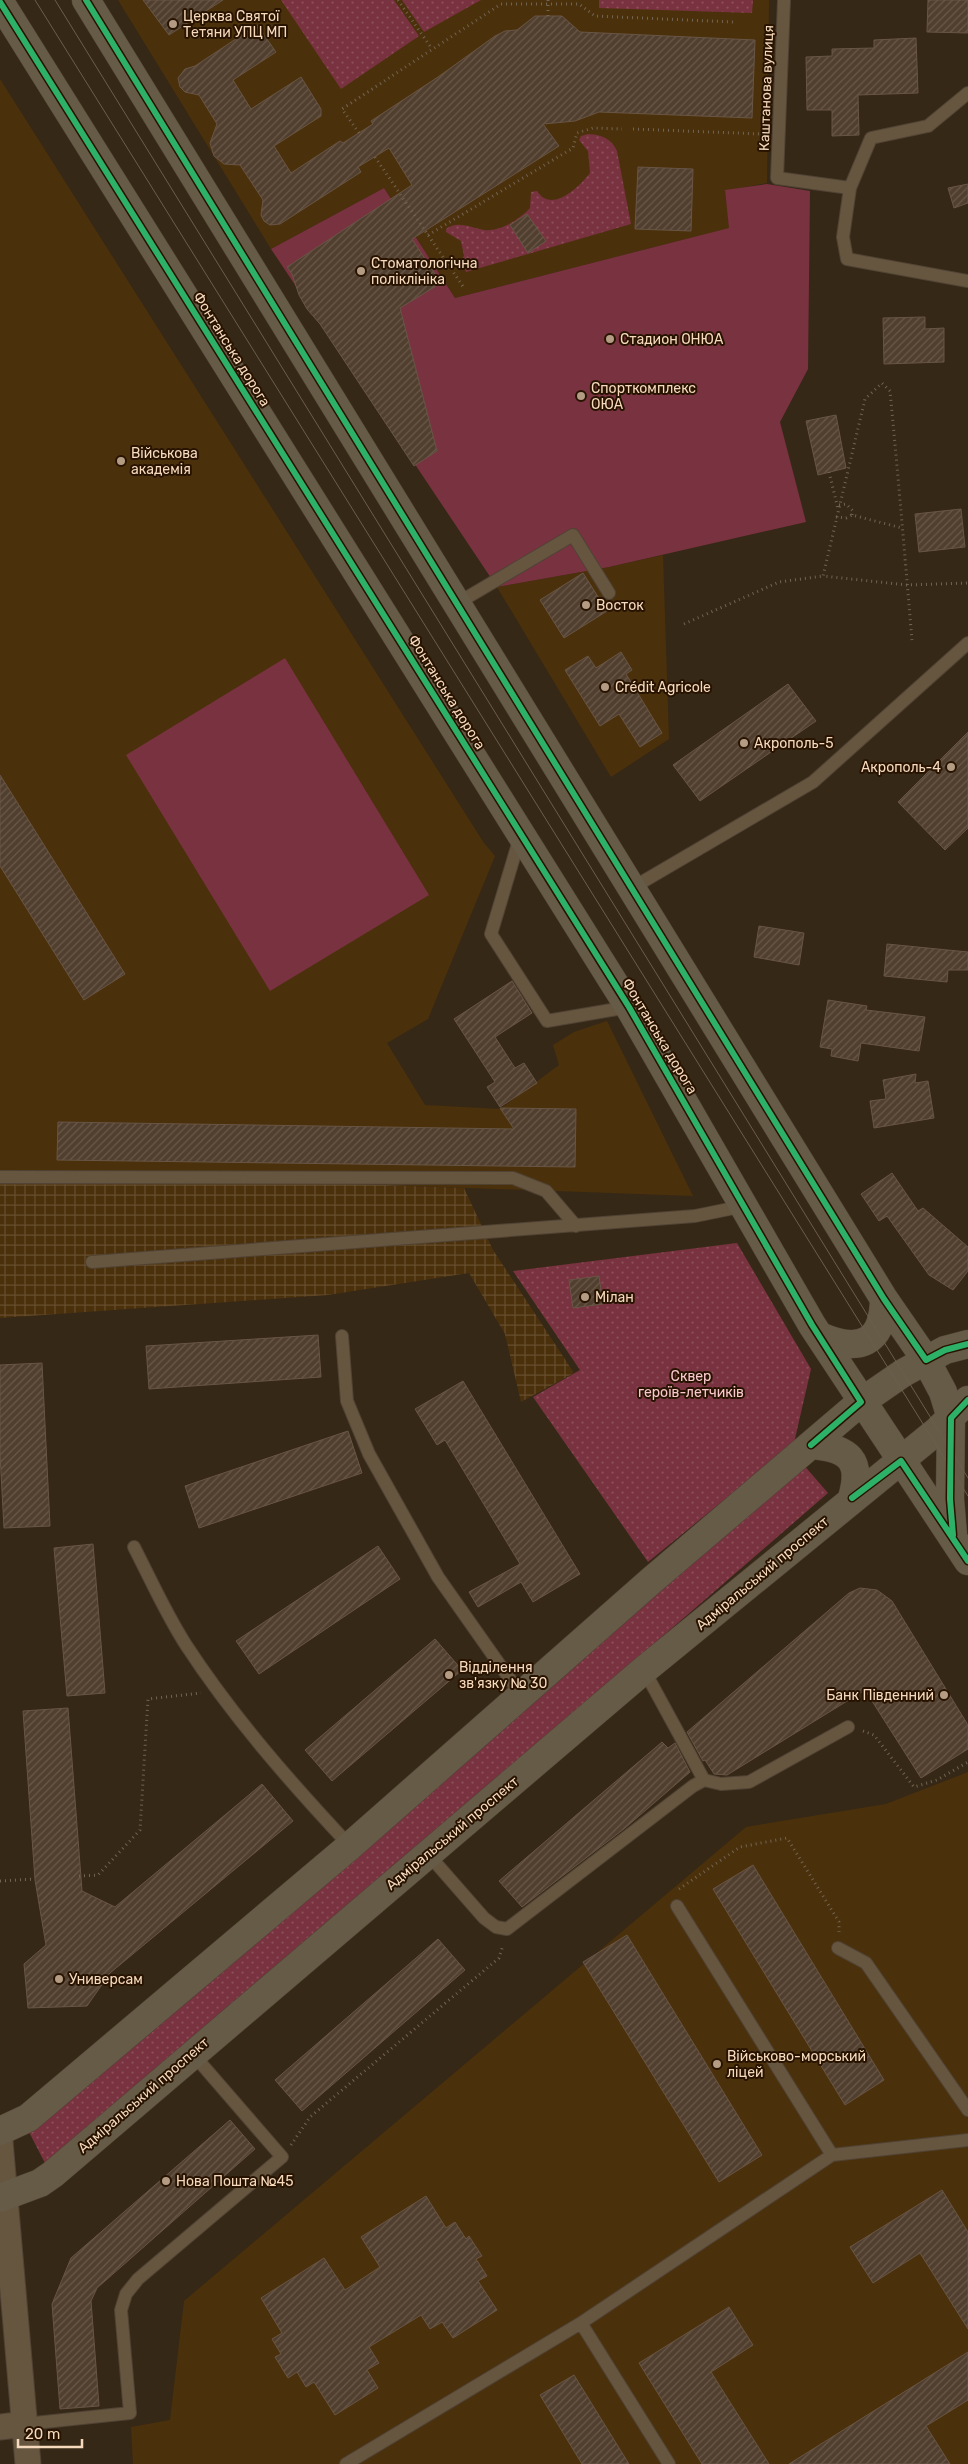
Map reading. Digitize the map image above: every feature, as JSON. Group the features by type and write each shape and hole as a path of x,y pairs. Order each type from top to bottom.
{"main road":[{"path":"86,0 884,1299 926,1360 943,1392 960,1414 950,1499 953,1536"},
{"name":"Фонтанська дорога","path":"0,2 629,1007 820,1336 901,1461"},
{"path":"820,1336 837,1343 848,1344 870,1338 877,1333 883,1318 884,1299"},
{"path":"0,2131 28,2118 350,1846 652,1580 861,1402 894,1378 926,1360 945,1350 968,1344"},
{"name":"Адміральський проспект","path":"2,2198 40,2183 53,2174 192,2053 644,1670 852,1498 960,1414"},
{"path":"811,1445 831,1447 847,1454 855,1465 857,1481 852,1498"},
{"path":"901,1461 968,1561"}],"street":[{"path":"0,2140 2,2198 28,2464"},
{"path":"0,2427 25,2424"}],"lane":[{"name":"Каштанова вулиця","path":"784,0 778,178 850,188"},
{"path":"968,93 928,126 871,138 850,188 843,237 847,259 968,281"},
{"path":"456,604 573,535 610,593"},
{"path":"632,888 813,782 968,643"},
{"path":"521,834 491,934 514,972 547,1020 629,1007"},
{"path":"0,1176 512,1178 546,1191 576,1226"},
{"path":"92,1262 695,1216 745,1206"},
{"path":"342,1336 348,1401 369,1454 438,1577 521,1695"},
{"path":"134,1547 184,1643 217,1691 307,1800 350,1846"},
{"path":"644,1670 704,1780"},
{"path":"428,1854 484,1918 496,1927 507,1929 692,1786 704,1780 721,1784 749,1782 848,1727"},
{"path":"677,1906 832,2154"},
{"path":"838,1948 866,1963 968,2110"},
{"path":"25,2424 130,2413 121,2310 126,2294 138,2279 282,2157 192,2053"},
{"path":"346,2464 581,2323 832,2154 968,2140"},
{"path":"581,2323 669,2464"}],"path":[{"path":"398,0 432,49"},
{"path":"548,2 548,16"},
{"path":"359,133 342,109 501,4 548,2 579,4 595,16 733,22"},
{"path":"428,235 572,148 577,132 583,129 622,129"},
{"path":"633,129 780,134"},
{"path":"375,157 464,288"},
{"path":"823,576 865,399 882,383 890,391 912,640"},
{"path":"829,472 838,510"},
{"path":"839,505 846,504 853,511 852,515"},
{"path":"836,517 846,518 852,515 902,528"},
{"path":"684,624 779,582 823,576 907,584 968,583"},
{"path":"79,1876 98,1875 140,1830 148,1699 217,1691"},
{"path":"848,1727 874,1735 914,1787 937,1780 968,1762"},
{"path":"677,1906 677,1890 740,1847 786,1838 839,1922 838,1948"},
{"path":"0,1881 34,1879"},
{"path":"282,2157 310,2118 499,1958 507,1929"}],"shaded area":[{"path":"118,0 769,0 767,183 725,191 730,228 455,298 384,188 271,249"},
{"name":"Військова академія","path":"0,79 484,843 495,856 428,1019 387,1043 425,1105 500,1109 559,1065 553,1045 574,1032 607,1021 693,1196 0,1171"},
{"path":"663,555 669,739 611,777 497,587 609,567"},
{"path":"0,1171 464,1188 493,1250 574,1373 521,1402 505,1334 469,1273 328,1295 0,1318"},
{"name":"Військово-морський ліцей","path":"968,1772 968,2464 133,2464 131,2427 170,2420 184,2301 746,1827 886,1804"}],"green space":[{"path":"281,0 394,0 419,36 341,89"},
{"path":"402,0 481,0 424,32"},
{"path":"599,0 753,0 752,13 599,8"},
{"path":"588,134 606,138 617,151 631,224 466,272 461,260 464,256 461,241 446,232 446,229 455,225 465,225 484,230 497,229 515,220 530,208 531,192 537,191 543,197 550,200 565,196 590,173 588,151 579,140 581,136"},
{"name":"Спорткомплекс ОЮА","path":"767,184 810,191 808,369 780,422 806,522 609,567 497,587 271,249 384,188 455,298 729,228 725,190"},
{"path":"285,658 429,895 270,991 126,755"},
{"name":"Сквер героїв-летчиків","path":"737,1243 811,1369 794,1443 648,1562 533,1397 580,1370 513,1271"},
{"path":"802,1463 828,1493 48,2169 29,2132"}],"building":[{"name":"Церква Святої Тетяни УПЦ МП","path":"143,0 223,0 169,35"},
{"path":"928,0 968,0 968,33 927,32"},
{"path":"535,16 562,16 580,32 755,40 752,118 599,112 575,121 543,124 559,146 412,239 441,283 400,308 437,451 414,466 320,324 307,309 299,295 292,274 287,267 412,185 389,148 358,167 361,172 280,224 270,225 264,221 261,215 263,200 240,165 224,164 214,156 210,143 217,124 199,95 185,92 180,87 178,78 185,69 195,66 257,25 276,52 233,80 251,109 301,77 321,109 321,116 274,146 291,173 340,141 343,143 373,124 371,121 438,77 495,36 505,31 517,30"},
{"path":"916,38 918,93 858,95 859,135 832,136 832,110 807,110 806,57 832,56 832,49 874,48 874,40"},
{"path":"638,167 693,169 691,231 635,229"},
{"path":"968,184 968,203 954,208 948,188"},
{"path":"527,214 546,241 528,253 510,225"},
{"path":"925,317 925,329 944,328 944,362 884,364 883,318"},
{"path":"836,415 846,468 818,475 806,421"},
{"path":"961,509 965,547 919,552 915,514"},
{"path":"583,573 607,611 564,638 540,600"},
{"name":"Crédit Agricole","path":"621,652 632,670 626,674 662,733 640,747 619,714 600,726 565,670 588,656 596,668"},
{"name":"Акрополь-5","path":"788,684 816,721 700,801 673,765"},
{"name":"Акрополь-4","path":"968,732 968,828 945,850 898,802"},
{"path":"0,775 125,974 84,1000 0,866"},
{"path":"759,926 804,933 799,965 754,957"},
{"path":"887,944 968,952 968,970 948,970 947,982 884,976"},
{"path":"512,981 532,1013 495,1037 515,1068 524,1063 537,1083 500,1107 487,1087 495,1082 454,1019"},
{"path":"828,1000 867,1006 866,1010 925,1017 919,1051 861,1043 858,1061 831,1056 832,1049 820,1047"},
{"path":"916,1074 915,1083 928,1081 934,1118 874,1128 870,1101 886,1099 883,1080"},
{"path":"500,1108 576,1109 575,1167 57,1160 58,1122 514,1129"},
{"path":"892,1173 918,1211 923,1208 968,1247 968,1271 953,1290 929,1275 887,1216 879,1221 861,1194"},
{"path":"599,1276 603,1304 573,1308 569,1280"},
{"path":"318,1335 321,1377 149,1389 146,1346"},
{"path":"42,1363 50,1526 4,1528 0,1454 0,1365"},
{"path":"463,1381 580,1574 533,1602 521,1582 478,1607 469,1592 520,1564 445,1440 437,1445 415,1409"},
{"path":"348,1431 362,1473 199,1528 185,1486"},
{"path":"93,1544 105,1693 67,1696 54,1548"},
{"path":"378,1546 400,1579 259,1674 236,1641"},
{"path":"860,1588 877,1590 892,1601 968,1725 968,1749 921,1778 865,1690 727,1775 714,1774 705,1760 703,1761 687,1732 849,1593"},
{"path":"435,1639 462,1670 332,1781 305,1750"},
{"path":"68,1708 82,1891 115,1907 262,1784 293,1821 110,1973 87,2006 28,2008 24,1964 46,1945 35,1880 23,1711"},
{"path":"662,1742 668,1748 675,1743 690,1772 625,1828 522,1907 499,1881"},
{"path":"753,1865 884,2080 845,2105 713,1889"},
{"path":"627,1935 762,2155 719,2182 583,1962"},
{"path":"438,1939 465,1970 302,2111 275,2080"},
{"path":"230,2120 255,2149 97,2288 91,2301 99,2406 60,2409 52,2304 71,2258"},
{"path":"942,2190 968,2232 968,2329 920,2253 873,2283 850,2247"},
{"path":"426,2196 446,2228 455,2222 466,2239 469,2236 482,2256 476,2259 487,2276 478,2281 497,2310 453,2338 442,2322 430,2329 421,2315 369,2347 379,2363 367,2370 378,2388 335,2415 314,2382 306,2387 297,2372 288,2378 275,2357 281,2354 272,2339 282,2333 261,2298 324,2258 345,2290 380,2267 361,2237"},
{"path":"729,2307 753,2345 711,2372 769,2464 702,2464 639,2363"},
{"path":"968,2352 968,2400 926,2426 950,2464 789,2464"},
{"path":"574,2375 629,2464 582,2464 540,2395"}],"tram line":[{"path":"35,0 968,1496"},
{"path":"55,0 968,1478"}],"cycle path":[{"path":"86,0 884,1299 926,1360 945,1350 968,1344"},
{"path":"0,2 629,1007 812,1325 861,1402 811,1445"},
{"path":"953,1535 950,1499 951,1418 968,1400"},
{"path":"852,1498 901,1461 968,1561"}],"place":[{"name":"Церква Святої Тетяни УПЦ МП","path":"173,24"},
{"name":"Стоматологічна поліклініка","path":"361,271"},
{"name":"Стадион ОНЮА","path":"610,339"},
{"name":"Спорткомплекс ОЮА","path":"581,396"},
{"name":"Військова академія","path":"121,461"},
{"name":"Восток","path":"586,605"},
{"name":"Crédit Agricole","path":"605,687"},
{"name":"Акрополь-5","path":"744,743"},
{"name":"Акрополь-4","path":"951,767"},
{"name":"Мілан","path":"585,1297"},
{"name":"Відділення зв'язку № 30","path":"449,1675"},
{"name":"Банк Південний","path":"944,1695"},
{"name":"Универсам","path":"59,1979"},
{"name":"Військово-морський ліцей","path":"717,2064"},
{"name":"Нова Пошта №45","path":"166,2181"}]}
